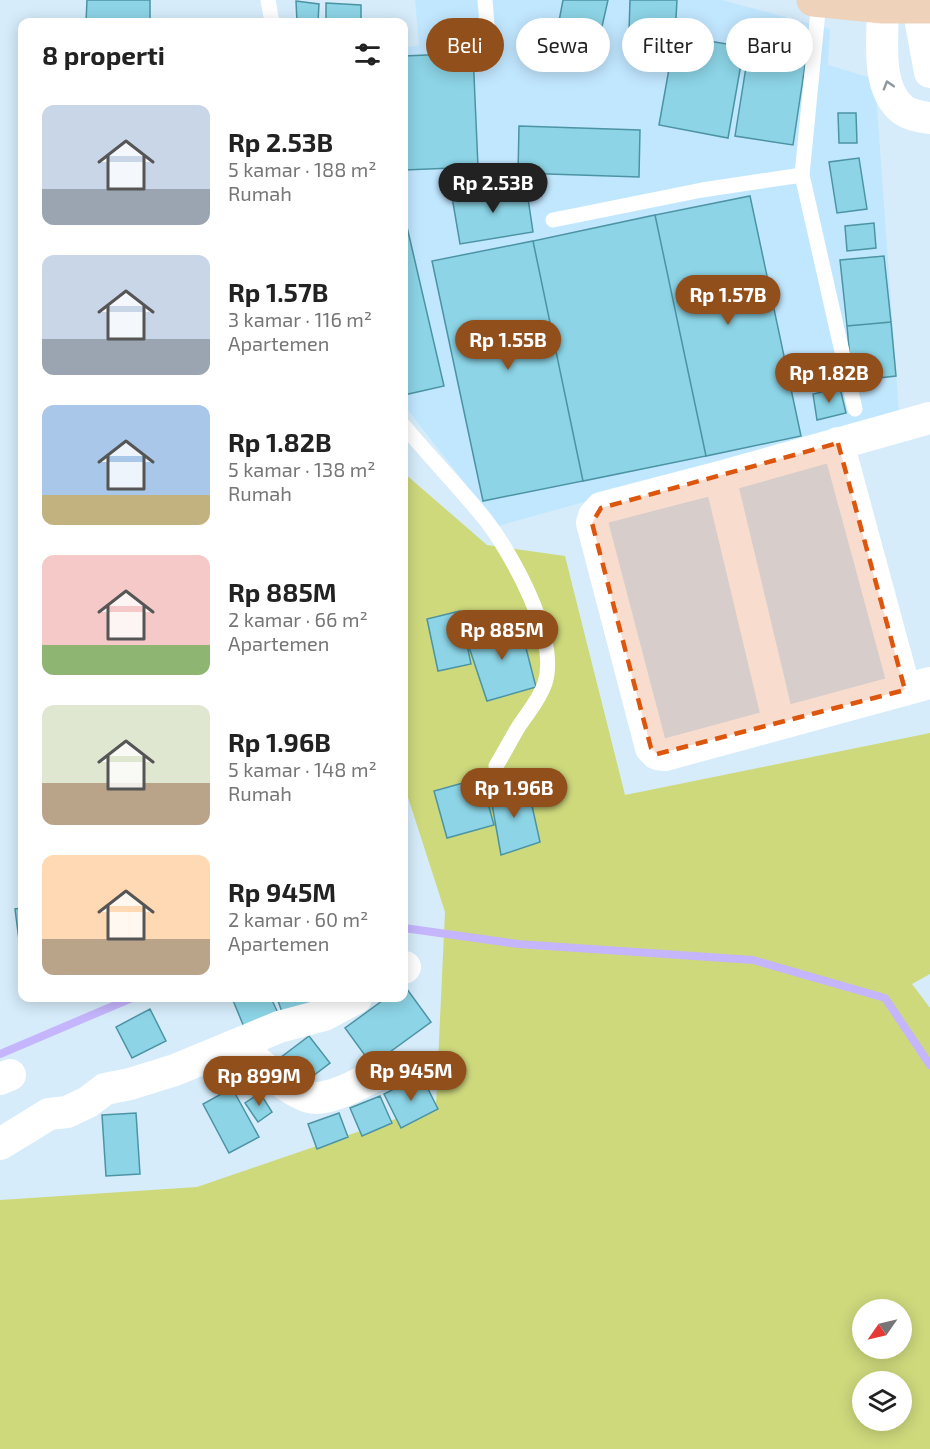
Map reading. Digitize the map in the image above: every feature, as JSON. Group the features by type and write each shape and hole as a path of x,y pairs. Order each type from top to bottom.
{"street":[{"path":"816,1 883,7 924,7 930,72"},
{"path":"883,7 884,69 888,90 905,112 930,118"},
{"path":"838,443 918,686 665,755 657,754 651,748 592,523 594,516 601,508 720,477 838,443 930,418"},
{"path":"720,477 780,724"},
{"path":"0,1144 50,1114 67,1112 88,1102 105,1089 176,1070 279,1027 324,1015 348,1002"},
{"path":"239,1045 257,1063 304,1097 321,1097 338,1092 386,1070"}],"lane":[{"path":"268,0 271,18"},
{"path":"485,0 486,18"},
{"path":"816,1 802,175 855,409"},
{"path":"554,220 702,190 802,175"},
{"path":"408,431 486,520 518,572 545,641 548,668 545,683 537,701 496,766"}],"highlighted area":[{"path":"838,443 905,690 657,754 651,748 592,523 601,508"}],"shaded area":[{"path":"415,0 722,0 789,18 726,18 726,72 813,72 813,24 830,29 828,65 875,79 899,414 498,526 408,410 408,47 419,45"}],"green space":[{"path":"408,476 487,545 565,556 625,795 930,733 930,974 912,984 930,1008 930,1449 0,1449 0,1200 197,1187 436,1105 445,912 408,797"}],"building":[{"path":"87,0 150,0 150,18 86,18"},
{"path":"563,0 608,0 604,18 560,18"},
{"path":"630,0 677,0 676,18 629,18"},
{"path":"296,1 319,4 318,18 297,18"},
{"path":"326,3 361,5 361,18 326,18"},
{"path":"714,42 726,44 726,72 740,72 728,138 659,125 668,72 714,72"},
{"path":"426,55 426,72 474,72 478,167 408,170 408,56"},
{"path":"745,72 804,72 793,145 735,136"},
{"path":"838,113 856,113 857,143 839,143"},
{"path":"519,126 640,130 639,177 518,173"},
{"path":"859,158 867,209 837,213 829,162"},
{"path":"526,185 533,232 460,244 452,197"},
{"path":"750,196 801,436 706,456 655,215"},
{"path":"655,215 706,456 583,481 533,241"},
{"path":"874,223 876,248 847,251 845,226"},
{"path":"408,231 444,386 408,394"},
{"path":"533,241 583,481 483,501 432,261"},
{"path":"884,256 891,322 847,326 840,260"},
{"path":"891,322 896,376 852,381 847,326"},
{"path":"840,388 846,413 817,420 813,394"},
{"path":"460,611 471,664 438,671 427,619"},
{"path":"519,621 536,687 487,701 465,635"},
{"path":"481,778 494,825 447,838 434,791"},
{"path":"527,783 540,842 501,855 490,793"},
{"path":"15,909 18,909 18,932"},
{"path":"408,990 431,1022 372,1065 345,1028 381,1002 408,1002"},
{"path":"234,1002 273,1002 278,1013 244,1027"},
{"path":"278,1002 316,1002 283,1015"},
{"path":"150,1009 166,1041 132,1058 116,1027"},
{"path":"309,1036 330,1063 301,1085 280,1058"},
{"path":"421,1075 438,1109 401,1128 384,1094"},
{"path":"232,1088 259,1137 229,1153 203,1104"},
{"path":"260,1093 272,1112 258,1122 245,1103"},
{"path":"380,1096 392,1123 362,1136 350,1108"},
{"path":"136,1113 140,1174 106,1176 102,1115"},
{"path":"339,1113 348,1137 317,1149 308,1124"}],"waterway":[{"path":"408,929 518,944 753,960 885,998 930,1065"},
{"path":"0,1054 123,1002"}]}
